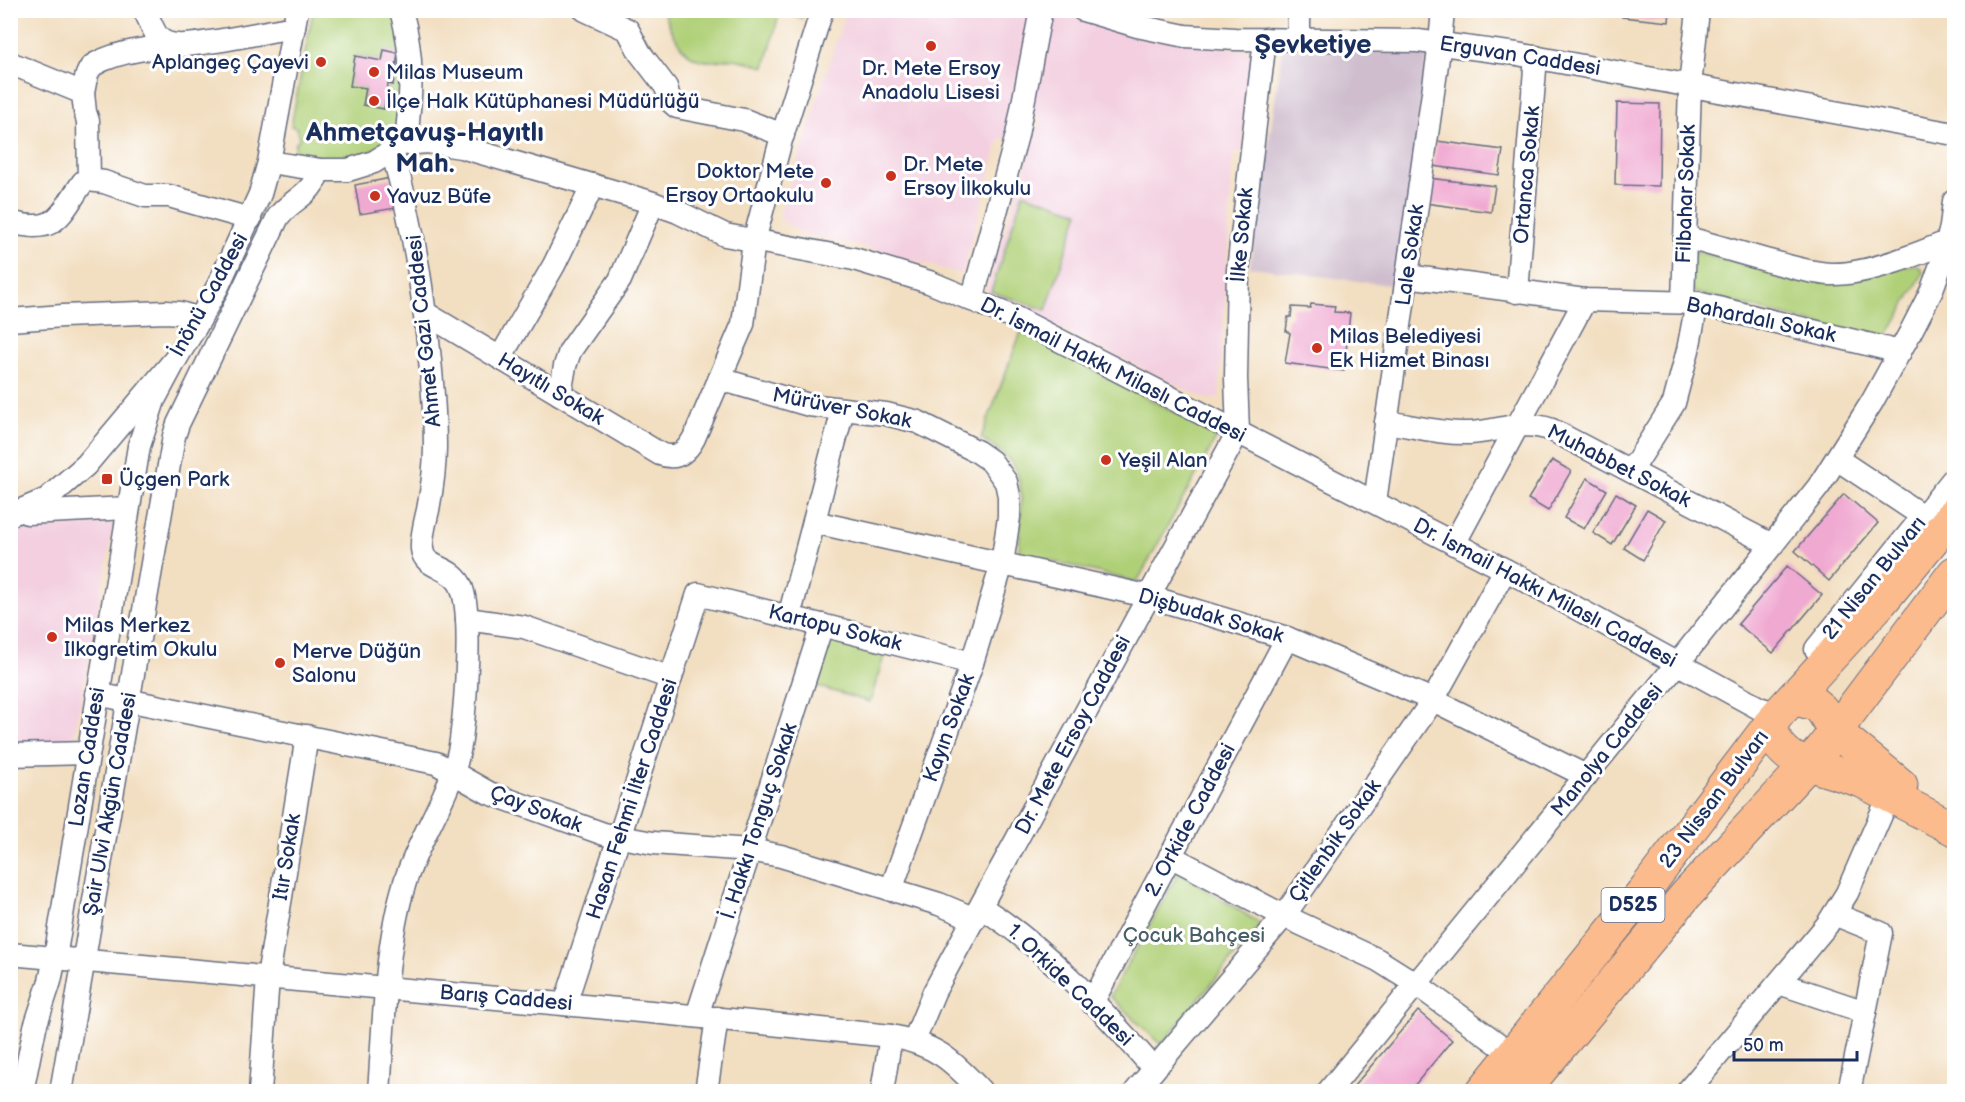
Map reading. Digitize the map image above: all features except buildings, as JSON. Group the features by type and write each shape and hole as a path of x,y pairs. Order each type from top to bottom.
{"highway":[{"name":"23 Nissan Bulvarı","path":"1482,1092 1648,886 1780,712 1881,602 1939,516"},
{"name":"D525","path":"1808,764 1954,573"},
{"path":"1954,824 1870,762 1835,731 1829,719 1815,704 1780,712 1776,743 1798,761 1851,777 1890,794 1954,829"},
{"name":"23 Nissan Bulvarı","path":"1522,1092 1686,895 1808,764"}],"street":[{"path":"144,10 158,38 168,44 177,45"},
{"path":"270,162 318,170 348,170 385,156 399,147 411,96 411,55 401,10"},
{"path":"585,10 628,30 640,53 666,87 670,101 677,107 744,120 783,135"},
{"path":"720,379 743,324 754,241 783,135 822,10"},
{"path":"972,300 1017,135 1041,10"},
{"name":"Erguvan Caddesi","path":"1083,10 1108,14 1185,36 1265,39 1390,39 1440,43 1536,57 1954,134"},
{"path":"1299,10 1299,39"},
{"name":"Lale Sokak","path":"1374,502 1443,10"},
{"name":"Filbahar Sokak","path":"1630,471 1674,403 1688,350 1690,302 1685,237 1690,86 1698,10"},
{"path":"89,180 88,121 83,93 88,74 95,64 136,50 177,45 296,19"},
{"name":"İnönü Caddesi","path":"11,514 47,499 73,478 177,357 200,319 250,219 270,162 296,19"},
{"name":"İlke Sokak","path":"1238,432 1236,378 1238,270 1265,39"},
{"name":"Ortanca Sokak","path":"1517,292 1536,57"},
{"path":"10,63 83,93"},
{"name":"Dr. İsmail Hakkı Milaslı Caddesi","path":"399,147 428,142 460,147 653,203 678,212 725,235 854,259 929,282 1028,324 1505,570 1759,708 1780,712"},
{"name":"Ahmet Gazi Caddesi","path":"379,1092 387,988 395,924 405,879 453,771 462,731 467,656 465,597 460,585 448,571 428,562 422,550 433,481 435,451 432,377 425,313 399,147"},
{"name":"Şair Ulvi Akgün Caddesi","path":"61,1092 178,424 278,217 284,209 314,186 318,170"},
{"path":"10,222 33,227 51,224 83,182 89,180 104,182 145,196 170,196 250,219"},
{"path":"500,358 554,266 593,185"},
{"name":"Manolya Caddesi","path":"1328,1092 1678,663 1819,486 1900,352 1931,292 1951,241 1954,201"},
{"path":"560,394 570,351 620,280 653,203"},
{"path":"1685,237 1815,273 1833,274 1856,272 1887,264 1951,241"},
{"name":"Bahardalı Sokak","path":"1407,276 1585,300 1690,302 1900,352"},
{"path":"1454,544 1585,300"},
{"path":"10,320 166,312 180,313 200,319"},
{"name":"Hayıtlı Sokak","path":"425,313 660,454 672,457 679,455 690,446 720,379"},
{"name":"Lozan Caddesi","path":"22,1092 35,1027 55,958 139,446 154,400 177,357"},
{"name":"Mürüver Sokak","path":"720,379 790,400 843,411 886,414 918,422 978,452 991,461 1006,482 1010,496 1008,540 1002,564"},
{"path":"789,617 843,411"},
{"name":"Muhabbet Sokak","path":"1386,422 1469,434 1518,424 1540,426 1552,430 1772,545"},
{"name":"Dr. Mete Ersoy Caddesi","path":"914,1041 934,992 1238,432"},
{"path":"1837,459 1939,516"},
{"name":"21 Nisan Bulvarı","path":"1816,649 1939,516 1954,478"},
{"name":"İnönü Caddesi","path":"11,514 128,508"},
{"name":"Dişbudak Sokak","path":"814,522 1147,596 1287,638 1433,700 1586,776"},
{"name":"Kayın Sokak","path":"891,890 972,663 1002,564"},
{"name":"Çitlenbik Sokak","path":"1135,1092 1284,916 1433,700 1505,570"},
{"name":"Kartopu Sokak","path":"698,594 972,663"},
{"name":"Hasan Fehmi İlter Caddesi","path":"565,1004 698,594"},
{"path":"467,620 524,627 671,678"},
{"name":"İ. Hakkı Tonguç Sokak","path":"706,1092 707,1017 750,850 822,625"},
{"name":"2. Orkide Caddesi","path":"1092,1003 1287,638"},
{"name":"Çay Sokak","path":"98,694 436,763 489,793 619,838 653,843 750,850 781,856 939,904 978,913"},
{"name":"Itır Sokak","path":"260,1092 268,977 307,736"},
{"path":"10,755 88,753"},
{"path":"1687,1092 1834,914 1847,893 1890,794"},
{"path":"1170,856 1284,916 1365,954 1416,984 1512,1054"},
{"name":"1. Orkide Caddesi","path":"978,913 1010,925 1092,1003 1154,1069"},
{"path":"1834,914 1881,933 1849,1092"},
{"name":"Barış Caddesi","path":"10,954 707,1017 891,1036 935,1049 959,1067 982,1092"},
{"path":"1779,983 1865,1012"},
{"path":"882,1092 891,1036"}],"shaded area":[{"path":"846,11 1034,11 1011,139 1000,138 962,274 873,249 801,233 783,221 780,215"},
{"path":"1046,12 1194,44 1253,51 1242,153 1233,151 1219,398 1206,399 985,293 1041,118 1028,115"},
{"path":"1283,47 1427,55 1398,286 1250,267"},
{"name":"Milas Merkez Ilkogretim Okulu","path":"114,523 72,747 11,748 11,528"}],"green space":[{"path":"313,11 395,11 401,33 398,123 384,147 346,163 300,158 295,148 299,139 297,128 291,126","holes":["384,50 398,53 393,85 388,84 383,108 363,105 366,88 350,85 355,56 382,61"]},
{"path":"663,11 780,11 765,67 730,59 700,60 692,56 679,44"},
{"path":"780,11 804,11 802,18"},
{"path":"1023,193 1079,212 1046,310 991,292"},
{"path":"1694,251 1805,279 1916,265 1923,273 1885,341 1696,293 1689,285"},
{"name":"Yeşil Alan","path":"1021,332 1218,435 1137,582 1019,553 1021,496 1017,474 1013,465 999,450 981,438"},
{"path":"830,636 885,653 870,702 815,686"},
{"name":"Çocuk Bahçesi","path":"1179,872 1261,924 1161,1045 1110,996"}],"place":[{"name":"Dr. Mete Ersoy Anadolu Lisesi","path":"931,46"},
{"name":"Aplangeç Çayevi","path":"321,62"},
{"name":"Milas Museum","path":"374,72"},
{"name":"İlçe Halk Kütüphanesi Müdürlüğü","path":"374,101"},
{"name":"Dr. Mete Ersoy İlkokulu","path":"891,176"},
{"name":"Doktor Mete Ersoy Ortaokulu","path":"826,183"},
{"name":"Yavuz Büfe","path":"375,196"},
{"name":"Milas Belediyesi Ek Hizmet Binası","path":"1317,348"},
{"name":"Yeşil Alan","path":"1106,460"},
{"name":"Üçgen Park","path":"107,479"},
{"name":"Milas Merkez Ilkogretim Okulu","path":"52,637"},
{"name":"Merve Düğün Salonu","path":"280,663"}],"district":[{"name":"Şevketiye","path":"1313,45"},
{"name":"Ahmetçavuş-Hayıtlı Mah.","path":"425,148"}]}
